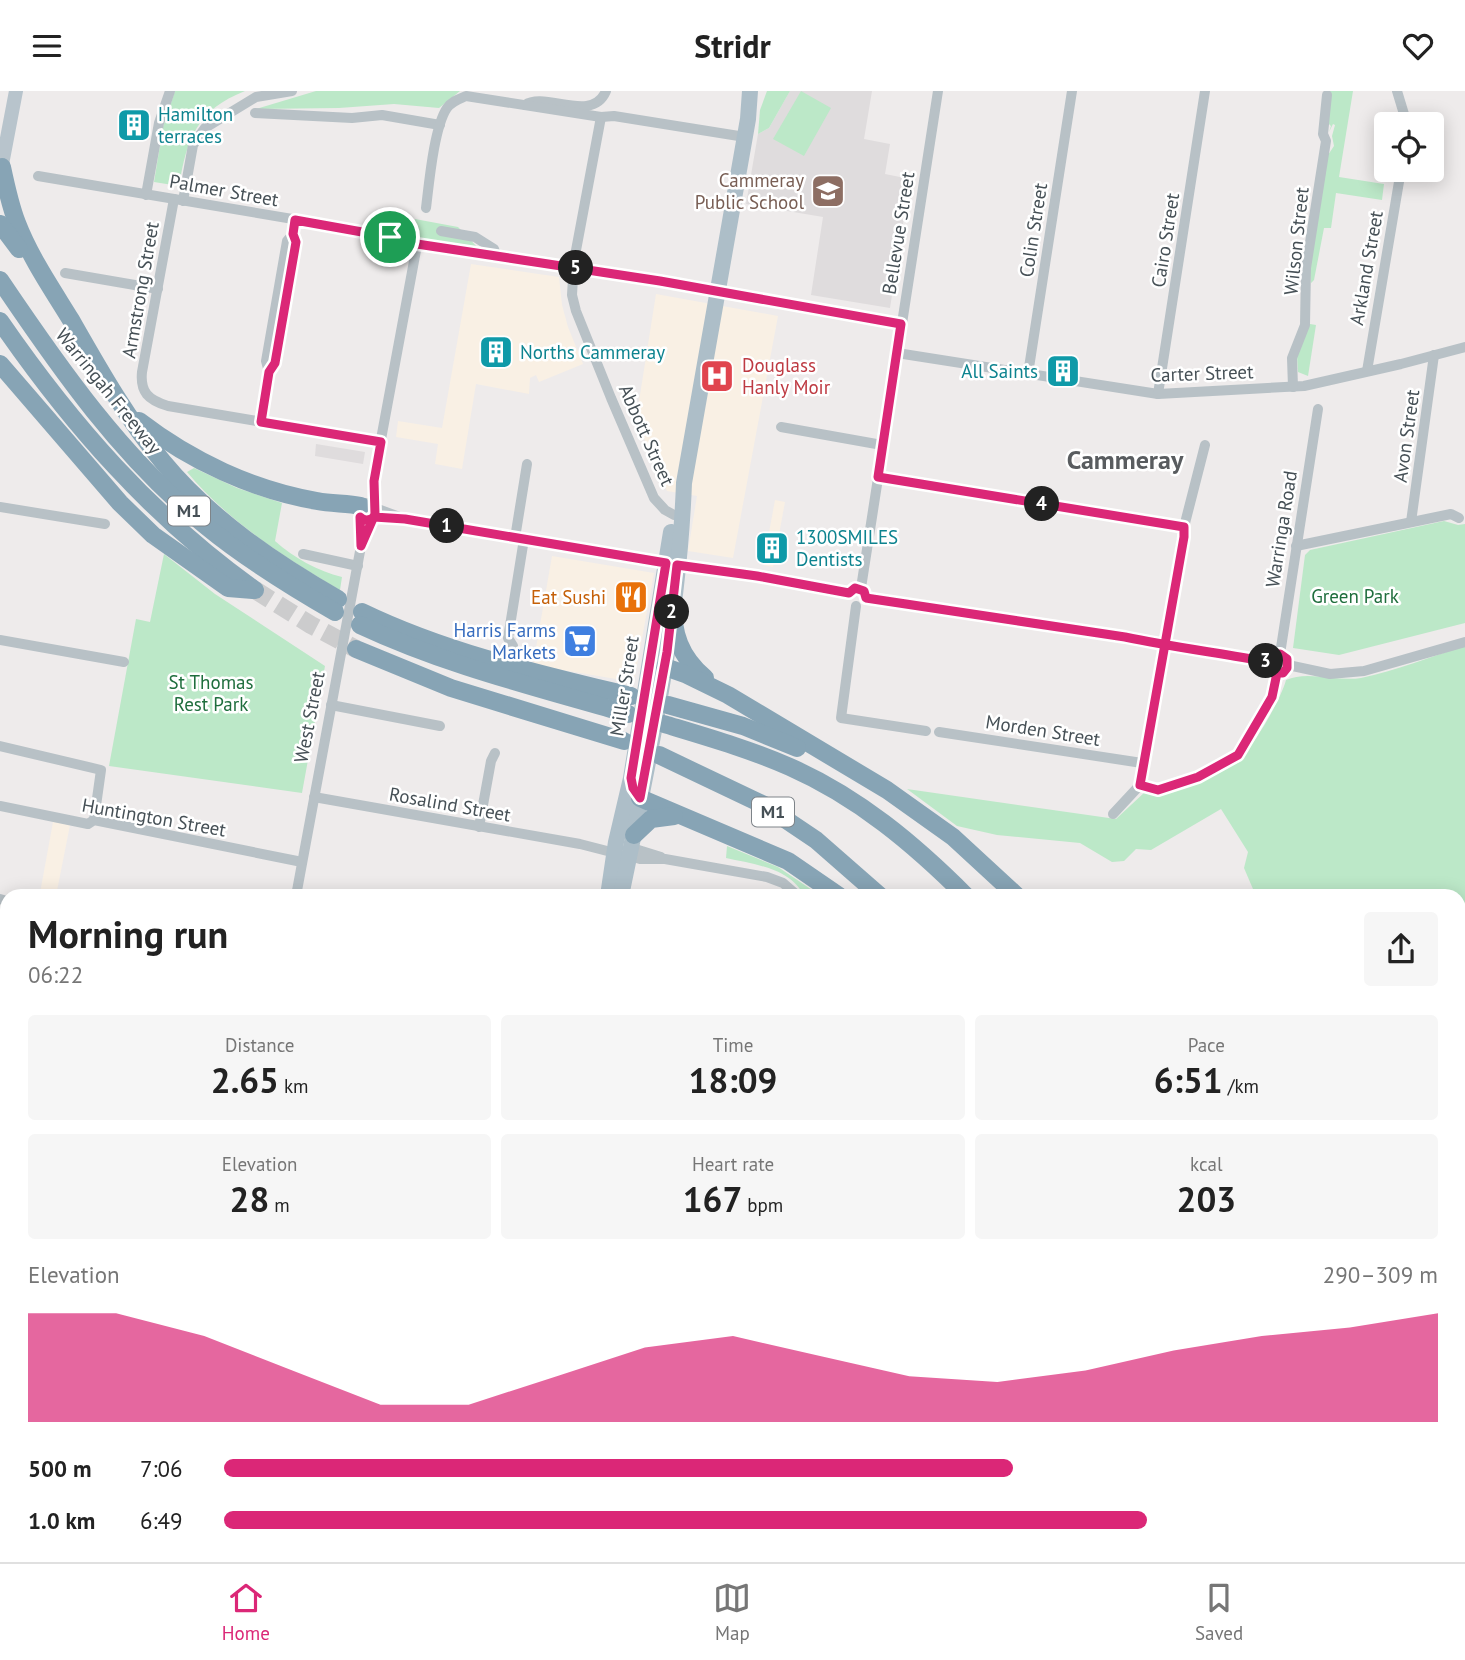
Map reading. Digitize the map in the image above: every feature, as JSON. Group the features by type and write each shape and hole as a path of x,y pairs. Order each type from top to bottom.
{"highway":[{"path":"1,169 17,223 57,298 116,395 166,465 212,511 270,557 349,609 396,628 515,668 648,695 743,726 855,771"},
{"path":"0,224 48,293 57,298"},
{"name":"Warringah Freeway","path":"0,280 80,394 140,465 204,525 234,548 349,609"},
{"name":"M1","path":"0,321 19,349 107,458 139,493 184,536 254,590 228,589 153,535 120,503 7,375"},
{"path":"0,341 19,349"},
{"path":"0,364 7,375"},
{"path":"116,395 136,418 181,450 210,466 282,492 368,511"},
{"path":"673,601 674,621 681,652 698,673 728,695"},
{"path":"356,649 451,688 624,741"},
{"path":"665,667 728,695 855,771 934,823 980,860 1010,889"},
{"name":"M1","path":"664,724 758,754 825,785 901,835 959,889"},
{"name":"M1","path":"659,755 764,805 816,840 875,889"},
{"path":"640,798 788,861 829,889"},
{"path":"626,847 654,817 681,816"}],"main road":[{"path":"1,169 16,91"},
{"name":"Miller Street","path":"648,695 665,667 673,601 671,564 674,515 684,483 745,137 750,91"},
{"name":"Miller Street","path":"748,118 761,91"},
{"name":"Miller Street","path":"626,847 623,816 636,777 671,564 683,517 684,483"},
{"path":"622,889 626,847 640,798 633,788 636,777"},
{"path":"609,889 626,847"}],"street":[{"path":"146,195 159,123 170,91"},
{"name":"Armstrong Street","path":"261,422 167,406 151,400 142,388 142,372 158,289 193,145 205,128 256,97 292,91"},
{"path":"525,105 531,99 541,96 592,104 601,100 606,91"},
{"name":"Bellevue Street","path":"863,593 882,445 938,91"},
{"name":"Colin Street","path":"1028,374 1072,91"},
{"name":"Cairo Street","path":"1158,394 1205,91"},
{"path":"1397,91 1403,112"},
{"name":"Wilson Street","path":"1293,387 1292,358 1305,325 1307,308 1307,268 1325,141 1323,134 1327,95"},
{"path":"426,208 440,125 447,107 466,96 745,137"},
{"path":"254,113 352,118 382,115 440,125"},
{"name":"Abbott Street","path":"601,117 573,268 572,295 611,398 654,498 674,515"},
{"name":"Palmer Street","path":"38,176 377,234 417,244 718,291 901,324"},
{"name":"Arkland Street","path":"1367,371 1399,182"},
{"path":"295,220 293,234 296,242 278,350 275,363 269,372 261,422 381,442"},
{"path":"441,231 475,237 494,249 497,257"},
{"name":"West Street","path":"297,889 417,244"},
{"path":"65,273 158,289"},
{"name":"Carter Street","path":"897,353 1158,394 1293,387 1465,347"},
{"name":"Avon Street","path":"1411,522 1434,355"},
{"name":"Warringa Road","path":"1280,654 1318,409"},
{"path":"781,427 882,445"},
{"path":"1113,814 1140,785 1184,527 1205,445"},
{"path":"513,646 508,638 527,464"},
{"path":"878,477 1184,527"},
{"path":"0,507 105,524"},
{"path":"368,511 849,593"},
{"path":"1296,546 1451,514 1459,517"},
{"path":"303,554 358,566"},
{"path":"849,593 855,588 863,593 1268,662"},
{"path":"849,593 850,602 856,605 863,603 863,593"},
{"path":"856,605 841,718 926,731"},
{"path":"0,640 124,663"},
{"path":"1288,665 1330,674 1364,671 1465,642"},
{"path":"1268,662 1274,655 1280,654 1285,657 1288,665"},
{"path":"1268,662 1271,671 1277,673 1283,673 1288,665"},
{"path":"1140,785 1158,790 1198,777 1238,755 1272,697 1277,673"},
{"path":"331,705 440,726"},
{"name":"Morden Street","path":"939,732 1142,763"},
{"path":"0,746 101,770 94,820"},
{"path":"479,827 491,761 495,753"},
{"name":"Rosalind Street","path":"314,797 580,844 626,847 665,859 775,879 789,889"},
{"name":"Huntington Street","path":"0,806 88,824 94,820 302,862"}],"shaded area":[{"name":"Cammeray Public School","path":"790,91 872,91 864,139 890,144 885,174 910,179 890,308 811,295 823,217 746,204 758,134 769,128"},
{"path":"471,264 559,277 568,327 583,364 539,382 536,375 530,378 529,394 476,384 462,469 435,464 438,444 396,437 398,421 442,428"},
{"path":"656,294 778,316 733,558 688,551 697,496 667,491 636,420"},
{"path":"316,444 365,452 363,464 315,456"},
{"path":"775,500 785,502 773,567 763,565"},
{"path":"552,556 654,573 634,682 533,665"},
{"path":"53,822 70,825 57,889 41,889"}],"green space":[{"path":"175,91 245,91 216,107 197,128 186,154 179,186 154,182 163,127"},
{"path":"316,91 460,91 439,108 394,104 256,109"},
{"path":"767,91 790,91 769,128 758,134 760,110"},
{"path":"801,91 831,108 804,156 773,139"},
{"path":"1329,91 1353,91 1339,177 1384,184 1382,200 1336,193 1331,228 1324,228 1314,280 1311,283 1310,269 1328,155 1334,146 1332,136 1335,125 1333,124 1329,132 1331,126 1328,123"},
{"path":"415,219 458,227 480,250 412,238"},
{"path":"1310,324 1316,325 1308,376 1298,372 1297,356"},
{"path":"194,468 237,488 282,503 275,541 307,563 342,577 340,590 278,552 220,507 187,472"},
{"name":"Green Park","path":"1444,521 1465,524 1465,623 1339,655 1293,648 1305,555 1310,550"},
{"name":"St Thomas Rest Park","path":"164,554 215,594 325,666 302,793 109,766 136,619 150,622"},
{"path":"1465,646 1465,889 1253,889 1244,868 1248,852 1221,809 1151,850 1136,849 1124,861 1112,862 1080,843 997,835 957,826 907,789 1116,819 1146,791 1170,789 1197,782 1234,763 1261,731 1286,680 1303,676 1361,678"},
{"path":"727,846 778,867 811,889 799,889 781,873 726,858"}],"tunnel":[{"path":"255,590 356,649"}],"place":[{"name":"Hamilton terraces","path":"134,125"},
{"name":"Cammeray Public School","path":"828,191"},
{"name":"Norths Cammeray","path":"496,352"},
{"name":"All Saints","path":"1063,371"},
{"name":"Douglass Hanly Moir","path":"717,376"},
{"name":"1300SMILES Dentists","path":"772,548"},
{"name":"Eat Sushi","path":"631,597"},
{"name":"Harris Farms Markets","path":"580,641"}],"district":[{"name":"Cammeray","path":"1125,460"}],"route":[{"path":"390,237 295,220 293,234 296,242 275,363 269,372 261,422 381,442 374,481 376,510 375,514 372,518 361,546 360,517 365,520 370,520 372,518 374,517 405,519 666,563 631,778 633,788 640,798 662,688 677,565 849,593 852,589 859,588 864,591 866,598 1125,637 1164,644 1180,648 1268,662 1274,655 1280,654 1287,659 1287,668 1283,673 1277,673 1272,697 1238,755 1198,777 1158,790 1140,785 1142,763 1164,644 1184,537 1184,527 878,477 901,324 705,288 490,257 390,237"}]}
